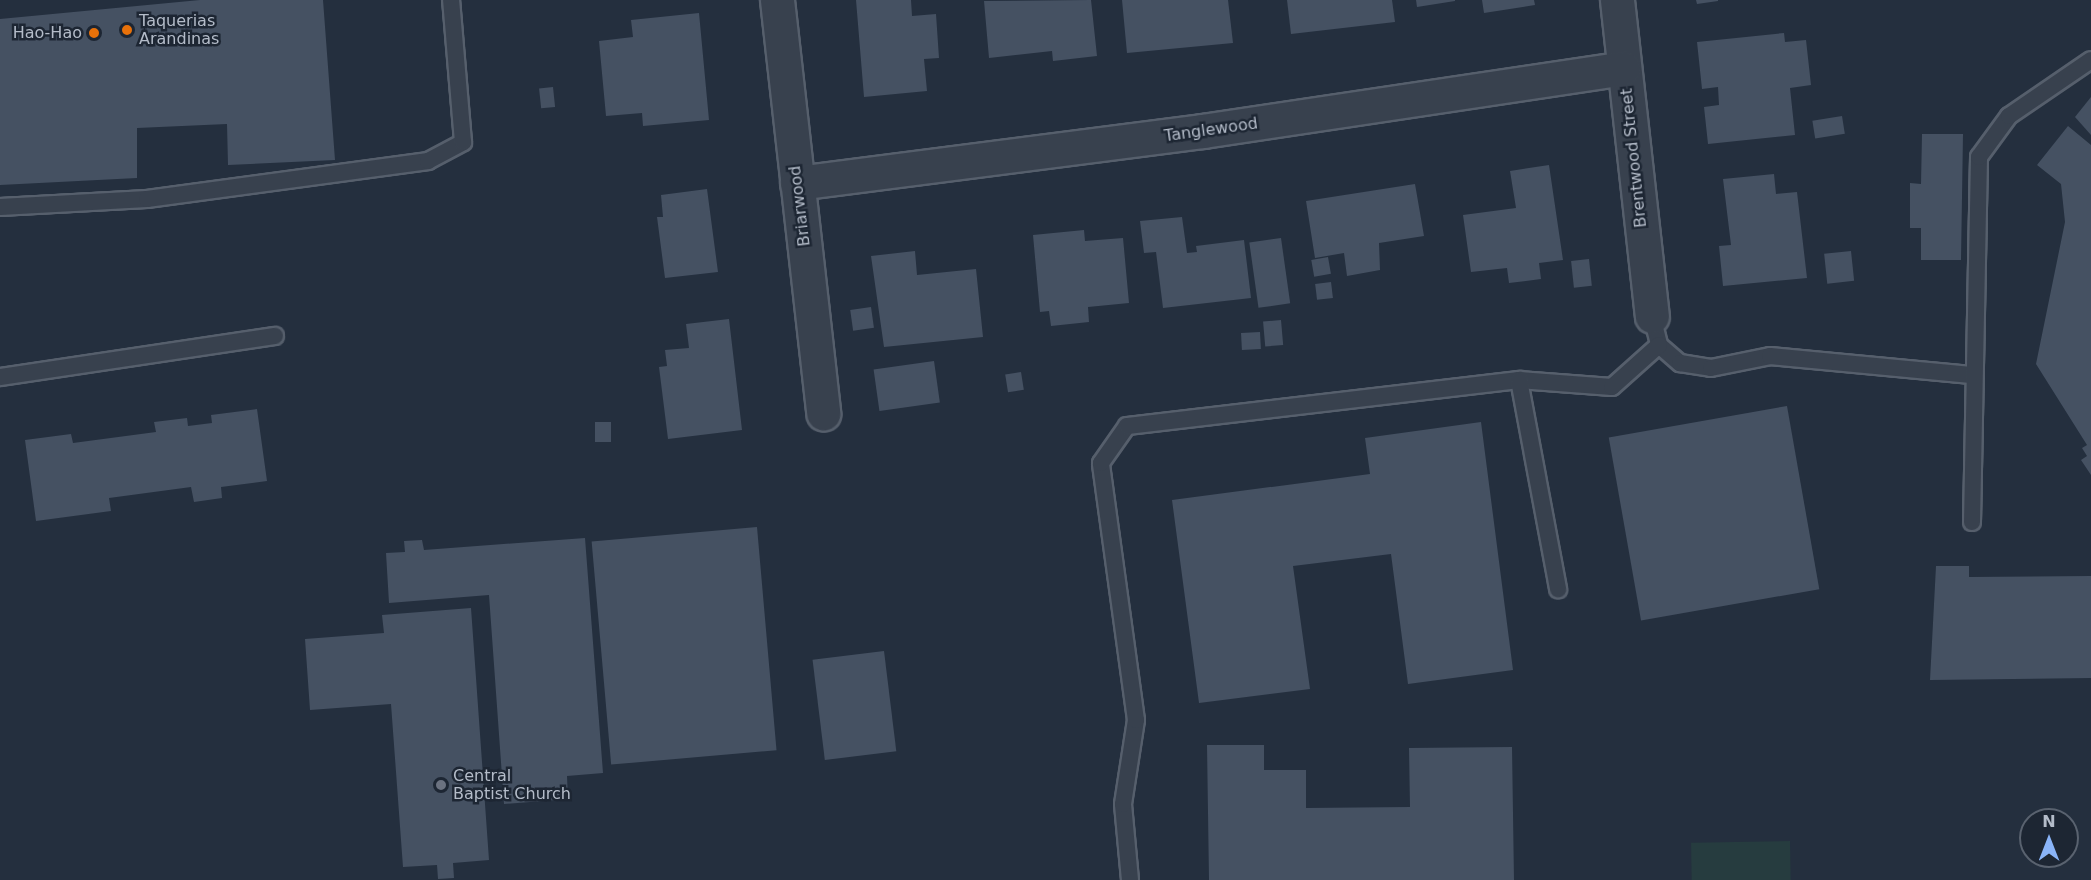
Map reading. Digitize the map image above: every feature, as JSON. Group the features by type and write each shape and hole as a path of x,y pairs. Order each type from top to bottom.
{"street":[{"name":"Briarwood","path":"777,0 824,413"},
{"name":"Brentwood Street","path":"1617,0 1623,68 1655,330"},
{"name":"Tanglewood","path":"797,183 1203,131 1623,68"}],"lane":[{"path":"0,207 147,199 428,161 463,142 451,0"},
{"path":"1972,522 1971,375 1979,157 2009,116 2091,60"},
{"path":"1130,880 1123,804 1136,720 1101,463 1127,426 1519,380 1612,387 1655,330 1680,363 1711,368 1770,356 1971,375"},
{"path":"0,377 275,336"},
{"path":"1519,380 1558,590"}],"green space":[{"path":"1790,841 1791,880 1692,880 1691,843"}],"building":[{"path":"200,0 323,0 335,160 228,165 227,124 137,128 137,178 0,185 0,19"},
{"path":"856,0 911,0 912,16 936,14 939,58 924,59 927,91 864,97"},
{"path":"1091,0 1097,56 1053,61 1052,51 989,58 984,1"},
{"path":"1122,0 1228,0 1233,43 1127,53"},
{"path":"1287,0 1392,0 1395,22 1291,34"},
{"path":"1416,0 1455,0 1455,1 1417,7"},
{"path":"1482,0 1534,0 1535,5 1484,13"},
{"path":"1696,0 1718,0 1718,1 1697,4"},
{"path":"699,13 709,120 643,126 642,113 606,116 599,41 633,37 631,20"},
{"path":"1784,33 1785,42 1806,40 1811,85 1790,88 1795,135 1708,144 1704,107 1719,105 1718,87 1702,89 1697,42"},
{"path":"553,87 555,107 541,108 539,88"},
{"path":"2091,97 2091,135 2075,117"},
{"path":"1842,116 1845,134 1815,138 1812,121"},
{"path":"2068,126 2091,145 2091,475 2081,460 2087,456 2082,448 2087,445 2036,364 2065,222 2061,184 2037,165"},
{"path":"1922,134 1963,134 1961,260 1921,260 1921,228 1910,228 1910,183 1921,184"},
{"path":"1549,165 1563,260 1539,263 1541,279 1509,283 1507,268 1471,272 1463,215 1516,208 1510,171"},
{"path":"1774,174 1776,194 1797,192 1807,278 1723,286 1719,246 1731,245 1723,179"},
{"path":"1415,184 1424,236 1379,243 1380,270 1347,276 1344,253 1315,258 1306,201"},
{"path":"707,189 718,272 665,278 657,217 663,217 661,195"},
{"path":"1182,217 1187,253 1197,252 1196,246 1244,240 1251,298 1163,308 1156,252 1144,253 1140,221"},
{"path":"1084,230 1085,241 1123,238 1129,303 1088,307 1089,322 1051,326 1049,311 1040,312 1033,235"},
{"path":"1281,238 1290,303 1258,308 1249,242"},
{"path":"915,251 917,275 976,269 983,337 884,347 871,256"},
{"path":"1851,251 1854,281 1827,284 1824,254"},
{"path":"1328,257 1331,274 1314,277 1311,260"},
{"path":"1589,259 1592,286 1574,288 1571,261"},
{"path":"1331,282 1333,298 1317,300 1315,284"},
{"path":"871,307 874,328 853,331 850,310"},
{"path":"729,319 742,430 668,439 659,367 667,366 665,350 689,348 686,324"},
{"path":"1281,320 1283,345 1265,346 1263,322"},
{"path":"1260,332 1261,349 1242,350 1241,333"},
{"path":"934,361 940,403 879,411 874,369"},
{"path":"1021,372 1024,390 1008,392 1005,375"},
{"path":"1787,406 1819,589 1641,621 1609,437"},
{"path":"257,409 267,481 221,487 222,498 194,502 191,487 109,498 111,511 36,521 25,440 71,434 73,443 156,432 154,422 187,418 188,426 212,423 211,415"},
{"path":"595,422 611,422 611,442 595,442"},
{"path":"1481,422 1513,670 1408,684 1391,554 1293,566 1310,689 1199,703 1172,500 1370,474 1365,438"},
{"path":"757,527 777,750 611,765 592,541"},
{"path":"585,538 603,773 567,776 568,799 504,804 489,595 389,603 386,553 405,552 404,541 422,540 424,550"},
{"path":"1936,566 1969,566 1969,577 2091,576 2091,678 1930,680"},
{"name":"Central Baptist Church","path":"471,608 489,860 453,863 454,878 438,879 437,865 403,867 391,704 310,710 305,639 384,633 382,615"},
{"path":"884,651 896,751 825,760 813,660"},
{"path":"1207,745 1264,745 1264,770 1306,770 1306,808 1410,807 1409,748 1512,747 1514,880 1209,880"}],"place":[{"name":"Taquerias Arandinas","path":"127,30"},
{"name":"Hao-Hao","path":"94,33"},
{"name":"Central Baptist Church","path":"441,785"}]}
